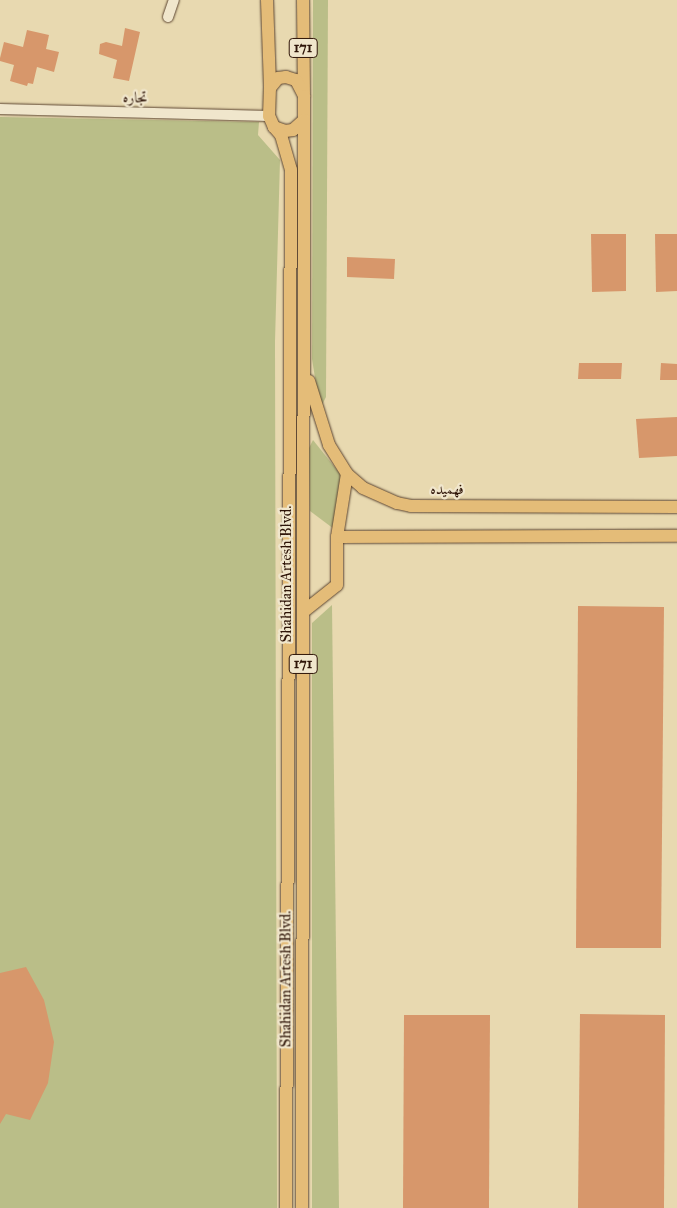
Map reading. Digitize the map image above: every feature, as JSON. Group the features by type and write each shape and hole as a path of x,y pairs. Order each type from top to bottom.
{"main road":[{"name":"171","path":"267,0 270,88"},
{"name":"171","path":"303,0 304,96"},
{"path":"286,77 296,80 304,96 304,120 293,130 272,121 270,88 278,78 286,77"},
{"name":"Shahidan Artesh Blvd.","path":"302,1208 304,120"},
{"name":"Shahidan Artesh Blvd.","path":"272,121 282,135 291,170 286,1208"},
{"name":"فهمیده","path":"304,361 318,417 329,445 348,474 363,488 385,499 411,506 677,507"},
{"path":"303,612 337,585 337,537 348,474"},
{"path":"337,537 677,536"}],"street":[{"path":"168,17 174,0"},
{"name":"تجاره","path":"0,109 272,121"}],"green space":[{"path":"313,0 328,0 326,397 320,409 312,359"},
{"path":"0,117 259,122 258,135 280,160 275,342 277,1208 0,1208"},
{"path":"313,440 341,475 334,529 310,511 309,448"},
{"path":"332,605 339,1208 312,1208 312,623"}],"building":[{"path":"125,28 140,32 129,81 113,78 117,60 99,54 100,44 106,42 122,46"},
{"path":"27,30 49,35 46,49 59,52 54,72 37,67 33,84 28,83 27,86 10,81 14,65 0,61 0,58 4,42 23,47"},
{"path":"591,234 626,234 626,291 592,292"},
{"path":"655,234 677,234 677,291 656,292"},
{"path":"347,257 395,259 394,279 347,277"},
{"path":"579,363 622,363 621,379 578,379"},
{"path":"661,363 677,364 677,380 660,380"},
{"path":"677,417 677,456 639,458 636,419"},
{"path":"578,606 664,607 661,948 576,948"},
{"path":"26,967 44,1000 54,1042 48,1083 30,1120 6,1114 0,1124 0,973"},
{"path":"580,1014 665,1015 664,1208 578,1208"},
{"path":"404,1015 490,1015 489,1208 403,1208"}]}
